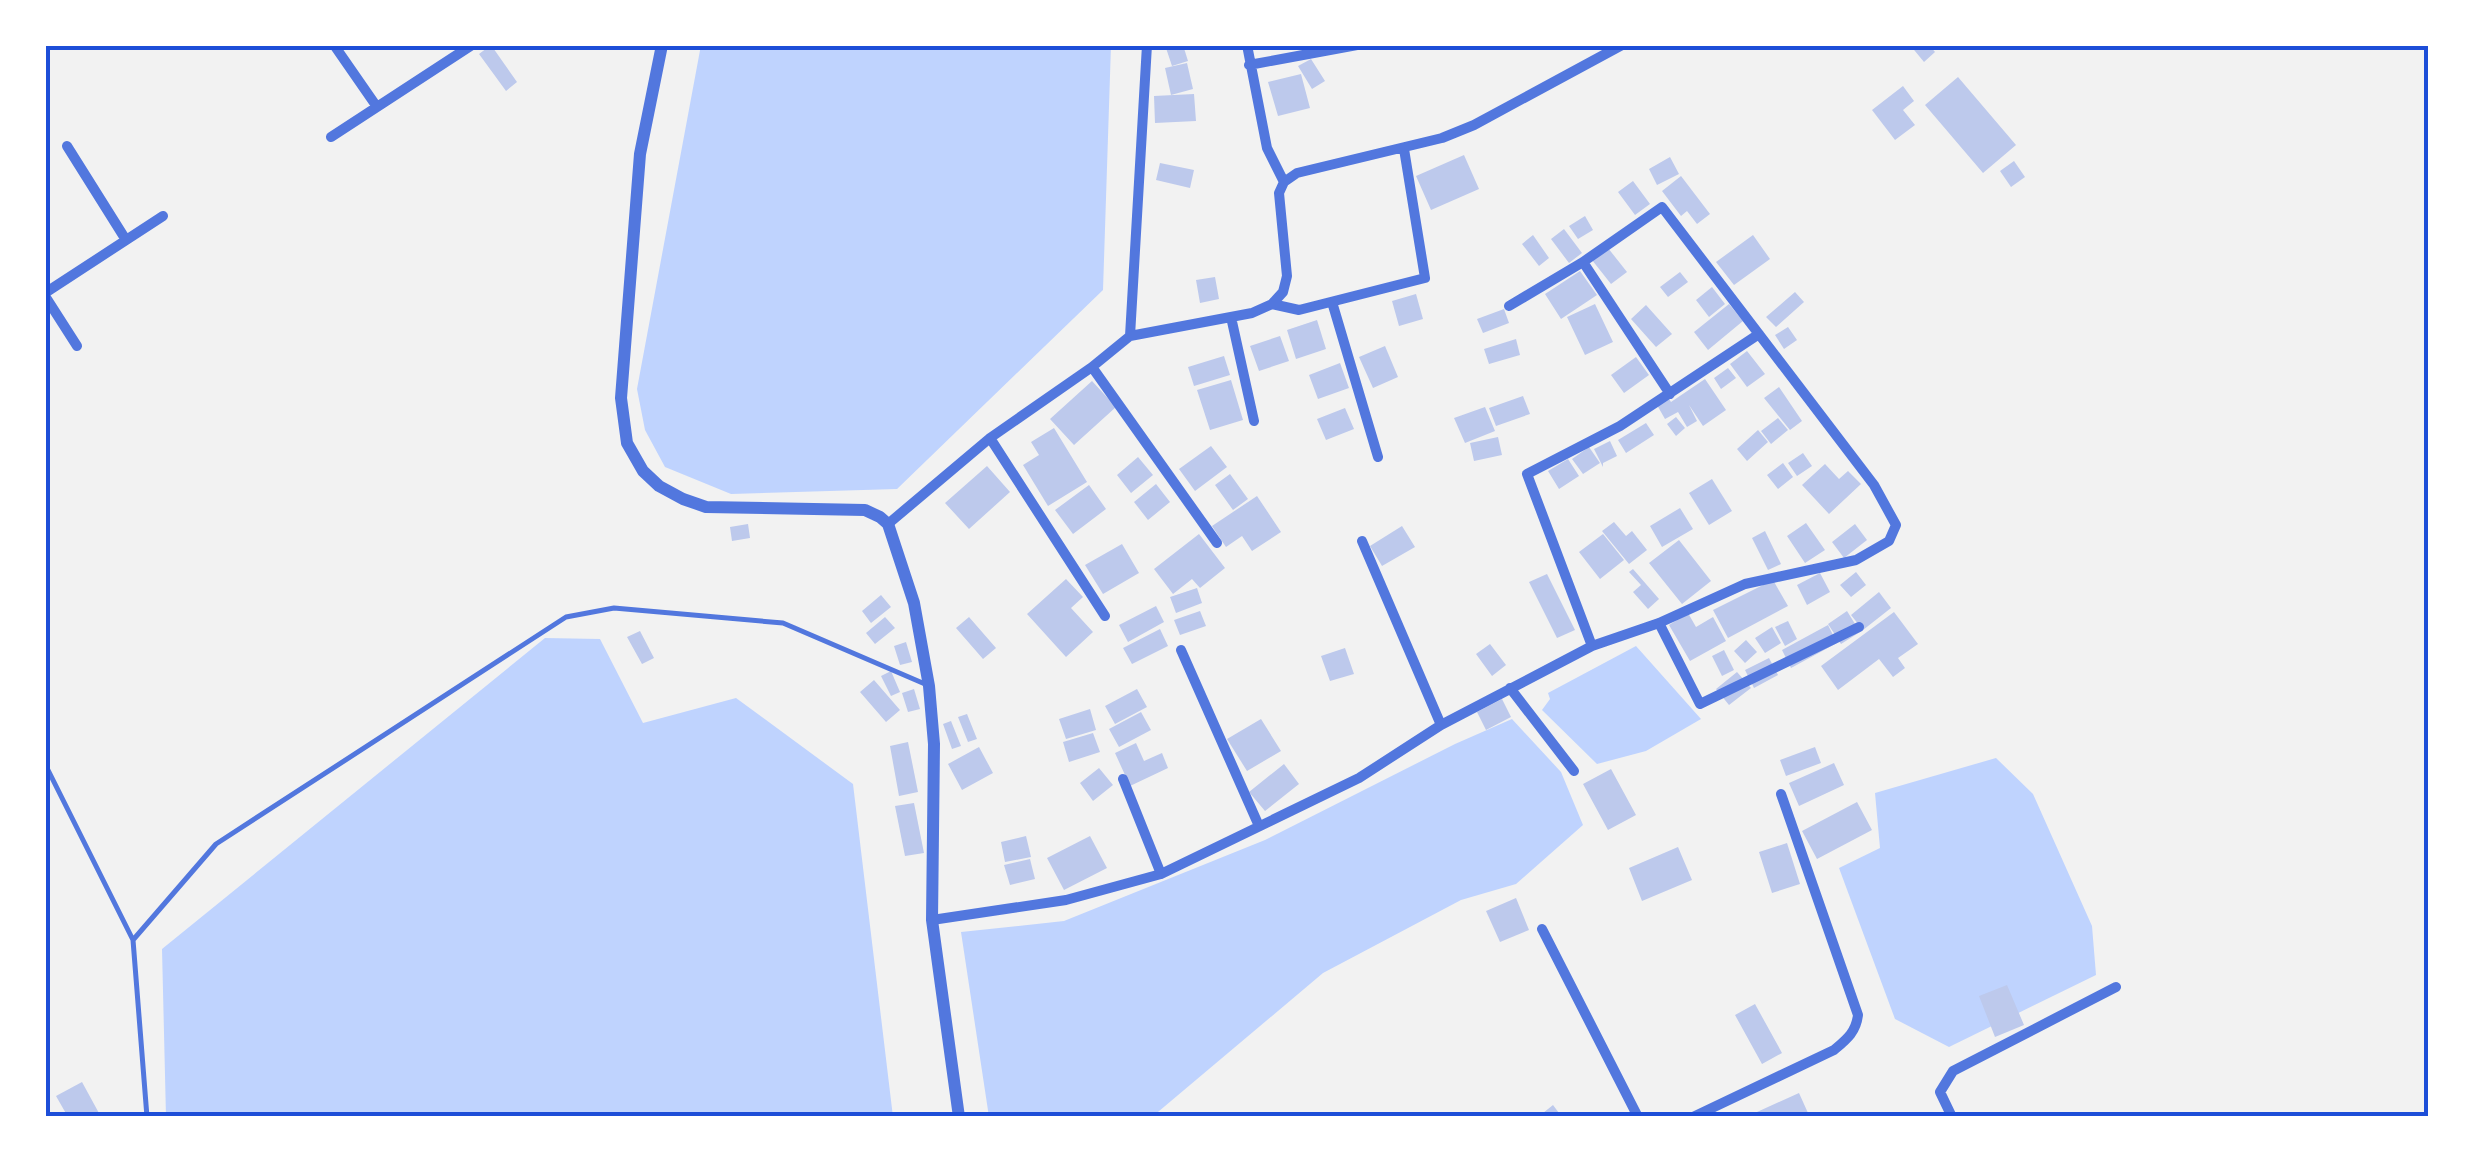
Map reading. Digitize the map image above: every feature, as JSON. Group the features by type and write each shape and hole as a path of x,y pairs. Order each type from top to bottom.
{"street":[{"path":"334,45 378,107"},
{"path":"332,137 472,45"},
{"path":"662,45 640,154 620,398 628,443 643,471 682,500 706,506 865,510 888,524 914,604 929,686 934,744 932,920 959,1117"},
{"path":"1130,336 1147,45"},
{"path":"1247,45 1267,148 1284,182"},
{"path":"1250,65 1357,45"},
{"path":"888,524 990,438 1092,368 1130,336 1252,313 1272,304 1284,292 1288,276 1278,194 1284,182 1298,173 1442,138 1621,45"},
{"path":"67,146 126,240"},
{"path":"1272,304 1299,310 1425,278 1404,149"},
{"path":"932,920 1066,900 1161,874 1359,778 1441,725 1592,646 1659,623 1745,584 1856,560 1889,541 1896,525 1874,485 1662,208 1583,262 1508,306"},
{"path":"77,346 45,295 163,216"},
{"path":"1583,262 1670,394"},
{"path":"1332,302 1378,457"},
{"path":"1231,317 1254,421"},
{"path":"1592,646 1527,474 1620,426 1759,334"},
{"path":"1092,368 1217,543"},
{"path":"990,438 1105,616"},
{"path":"1362,541 1441,725"},
{"path":"1659,623 1700,704 1859,627"},
{"path":"1181,650 1259,826"},
{"path":"1510,688 1574,771"},
{"path":"1123,779 1161,874"},
{"path":"1693,1117 1834,1050 1856,1026 1858,1015 1781,794"},
{"path":"1542,930 1638,1117"},
{"path":"1952,1117 1940,1092 1953,1071 2116,987"}],"lane":[{"path":"133,940 216,844 566,617 614,608 784,623 929,686"},
{"path":"45,764 133,940 147,1117"}],"water":[{"path":"701,45 1111,45 1103,290 897,489 731,494 665,467 645,430 637,389"},
{"path":"545,638 600,639 643,723 736,698 853,784 893,1117 166,1117 162,949"},
{"path":"1636,646 1701,719 1646,751 1597,764 1542,710 1550,699 1548,693"},
{"path":"1512,719 1561,772 1583,825 1516,884 1461,900 1323,973 1152,1117 989,1117 961,932 1064,921 1265,840"},
{"path":"1996,758 2033,794 2092,926 2096,975 1949,1047 1895,1019 1839,868 1880,848 1875,793"}],"building":[{"path":"491,45 517,82 506,91 479,54"},
{"path":"1165,45 1183,45 1188,61 1172,66"},
{"path":"1910,45 1929,45 1935,52 1924,62"},
{"path":"1311,59 1325,81 1312,89 1298,66"},
{"path":"1187,63 1193,89 1171,95 1165,68"},
{"path":"1301,74 1310,108 1278,116 1268,82"},
{"path":"1958,77 2016,145 1983,173 1925,105"},
{"path":"1903,86 1914,101 1903,110 1915,125 1895,140 1872,110"},
{"path":"1194,94 1196,121 1155,123 1154,96"},
{"path":"1464,155 1479,189 1431,210 1416,176"},
{"path":"1670,157 1679,174 1657,185 1649,169"},
{"path":"2014,161 2025,177 2011,187 2000,171"},
{"path":"1160,163 1194,170 1190,188 1156,180"},
{"path":"1681,176 1710,214 1697,224 1687,211 1681,216 1662,191"},
{"path":"1633,181 1650,204 1635,215 1618,192"},
{"path":"1585,216 1593,230 1578,239 1569,226"},
{"path":"1564,229 1582,253 1569,263 1551,239"},
{"path":"1533,235 1549,258 1539,266 1522,244"},
{"path":"1753,235 1770,259 1734,285 1716,262"},
{"path":"1608,248 1627,272 1611,284 1592,260"},
{"path":"1580,271 1597,295 1561,319 1545,294"},
{"path":"1680,272 1688,282 1668,297 1660,287"},
{"path":"1215,277 1219,299 1200,303 1196,280"},
{"path":"1712,287 1725,304 1709,317 1696,300"},
{"path":"1795,292 1804,302 1776,327 1766,317"},
{"path":"1416,294 1423,319 1399,326 1392,301"},
{"path":"1595,304 1613,342 1585,355 1567,317"},
{"path":"1729,304 1743,321 1708,350 1694,332"},
{"path":"1646,305 1672,334 1656,347 1631,319"},
{"path":"1504,309 1509,323 1483,333 1477,319"},
{"path":"1317,320 1326,349 1296,359 1287,330"},
{"path":"1788,327 1797,340 1784,349 1775,335"},
{"path":"1280,336 1289,361 1259,371 1250,346"},
{"path":"1516,339 1520,355 1489,364 1484,349"},
{"path":"1385,346 1398,377 1373,388 1359,357"},
{"path":"1747,351 1765,374 1747,387 1730,364"},
{"path":"1224,356 1230,375 1194,386 1188,367"},
{"path":"1636,357 1649,375 1624,393 1611,375"},
{"path":"1340,363 1349,388 1318,399 1309,375"},
{"path":"1728,368 1736,378 1721,389 1714,378"},
{"path":"1705,379 1726,410 1703,426 1689,405 1697,421 1687,427 1678,412 1665,419 1657,405 1669,399 1671,402"},
{"path":"1231,380 1243,420 1210,430 1197,390"},
{"path":"1092,381 1116,407 1074,445 1050,419"},
{"path":"1779,387 1802,421 1790,430 1764,398"},
{"path":"1523,396 1530,414 1496,426 1489,408"},
{"path":"1485,407 1495,431 1465,443 1454,418"},
{"path":"1345,408 1354,429 1326,440 1317,419"},
{"path":"1676,417 1685,428 1676,436 1667,424"},
{"path":"1778,418 1788,430 1771,444 1761,431"},
{"path":"1646,423 1654,435 1626,453 1618,440"},
{"path":"1054,428 1087,482 1048,506 1023,465 1039,455 1031,442"},
{"path":"1758,430 1768,442 1747,461 1737,449"},
{"path":"1498,437 1502,455 1474,461 1470,443"},
{"path":"1610,441 1617,456 1603,463 1603,467 1594,449"},
{"path":"1211,446 1227,467 1195,491 1179,469"},
{"path":"1589,447 1600,463 1583,474 1572,459"},
{"path":"1803,453 1812,466 1797,476 1788,463"},
{"path":"1138,457 1153,475 1131,493 1117,475"},
{"path":"1568,459 1579,476 1559,489 1548,471"},
{"path":"1783,463 1793,477 1778,489 1767,475"},
{"path":"1825,464 1839,479 1848,471 1861,484 1829,514 1802,485"},
{"path":"987,466 1010,492 969,529 945,503"},
{"path":"1230,474 1248,499 1233,510 1215,485"},
{"path":"1712,479 1732,511 1709,525 1689,493"},
{"path":"1156,484 1170,502 1148,520 1134,502"},
{"path":"1089,485 1106,509 1073,534 1055,510"},
{"path":"1257,496 1281,532 1252,551 1242,536 1226,547 1212,526"},
{"path":"1680,508 1693,529 1662,547 1650,526"},
{"path":"1614,522 1626,536 1632,531 1647,550 1629,564 1602,531"},
{"path":"1806,523 1825,550 1805,563 1787,536"},
{"path":"748,524 750,538 732,541 730,527"},
{"path":"1855,524 1867,540 1844,558 1832,542"},
{"path":"1402,526 1415,547 1382,566 1370,546"},
{"path":"1765,531 1781,564 1768,570 1752,538"},
{"path":"1199,534 1225,568 1200,588 1192,579 1173,594 1154,569"},
{"path":"1603,534 1624,560 1600,579 1579,552"},
{"path":"1679,540 1711,581 1682,604 1649,563"},
{"path":"1122,544 1139,573 1103,594 1085,565"},
{"path":"1633,569 1659,599 1648,609 1633,592 1641,585 1629,572"},
{"path":"1856,572 1866,585 1851,597 1840,585"},
{"path":"1820,573 1830,592 1807,605 1797,585"},
{"path":"1547,574 1575,630 1557,638 1529,582"},
{"path":"1066,579 1083,597 1071,608 1093,632 1066,657 1027,614"},
{"path":"1773,580 1788,606 1728,638 1713,610"},
{"path":"1197,588 1202,603 1176,613 1170,597"},
{"path":"1879,592 1891,608 1863,630 1851,615"},
{"path":"881,595 891,607 871,623 862,611"},
{"path":"1156,606 1164,622 1128,642 1119,625"},
{"path":"1200,611 1206,626 1180,635 1174,620"},
{"path":"1847,611 1860,632 1841,644 1828,624"},
{"path":"1894,612 1918,644 1898,658 1905,668 1893,677 1879,659 1838,690 1821,666"},
{"path":"1688,613 1696,627 1713,617 1726,641 1690,661 1669,625"},
{"path":"885,617 895,628 875,644 866,633"},
{"path":"969,617 996,648 983,659 956,628"},
{"path":"1788,621 1797,639 1785,646 1775,627"},
{"path":"1828,625 1837,643 1791,668 1782,650"},
{"path":"1772,627 1781,643 1765,653 1755,638"},
{"path":"1160,629 1168,646 1132,664 1123,648"},
{"path":"640,631 654,658 642,664 627,637"},
{"path":"1746,640 1757,652 1745,663 1734,651"},
{"path":"906,642 912,662 900,665 894,646"},
{"path":"1490,644 1506,665 1492,676 1476,654"},
{"path":"1345,648 1354,674 1330,681 1321,656"},
{"path":"1724,650 1734,670 1722,676 1712,656"},
{"path":"1769,658 1778,675 1754,688 1745,670"},
{"path":"891,671 900,692 891,696 881,676"},
{"path":"1737,672 1751,688 1729,705 1716,689"},
{"path":"874,680 900,710 886,722 860,692"},
{"path":"914,689 920,709 908,712 902,693"},
{"path":"1137,689 1147,707 1115,724 1105,706"},
{"path":"1502,699 1511,717 1486,730 1477,712"},
{"path":"1090,709 1096,730 1066,739 1059,719"},
{"path":"1141,712 1151,730 1119,747 1109,729"},
{"path":"967,714 977,739 968,742 958,717"},
{"path":"1261,719 1281,751 1247,771 1227,739"},
{"path":"951,721 961,746 952,749 943,724"},
{"path":"1093,733 1100,752 1069,762 1063,742"},
{"path":"908,742 918,792 899,796 890,746"},
{"path":"1136,743 1144,761 1162,753 1168,768 1130,786 1115,753"},
{"path":"979,747 993,773 962,790 948,764"},
{"path":"1815,747 1821,763 1786,776 1780,760"},
{"path":"1834,763 1844,785 1799,806 1789,783"},
{"path":"1284,764 1299,784 1265,811 1249,792"},
{"path":"1099,768 1113,785 1093,801 1080,783"},
{"path":"1611,769 1636,815 1608,830 1583,784"},
{"path":"1857,802 1872,830 1817,859 1802,831"},
{"path":"914,803 924,853 905,856 895,806"},
{"path":"1026,836 1031,857 1005,862 1001,842"},
{"path":"1090,836 1107,868 1064,890 1047,858"},
{"path":"1787,843 1800,884 1772,893 1759,852"},
{"path":"1678,847 1692,880 1642,901 1629,868"},
{"path":"1030,859 1035,879 1010,885 1004,865"},
{"path":"1516,898 1529,930 1500,942 1486,911"},
{"path":"2007,985 2024,1025 1995,1037 1979,996"},
{"path":"1755,1004 1782,1053 1762,1064 1735,1015"},
{"path":"82,1082 100,1115 68,1117 56,1096"},
{"path":"1799,1093 1808,1113 1804,1117 1746,1117"},
{"path":"1553,1105 1562,1117 1538,1117"}]}
